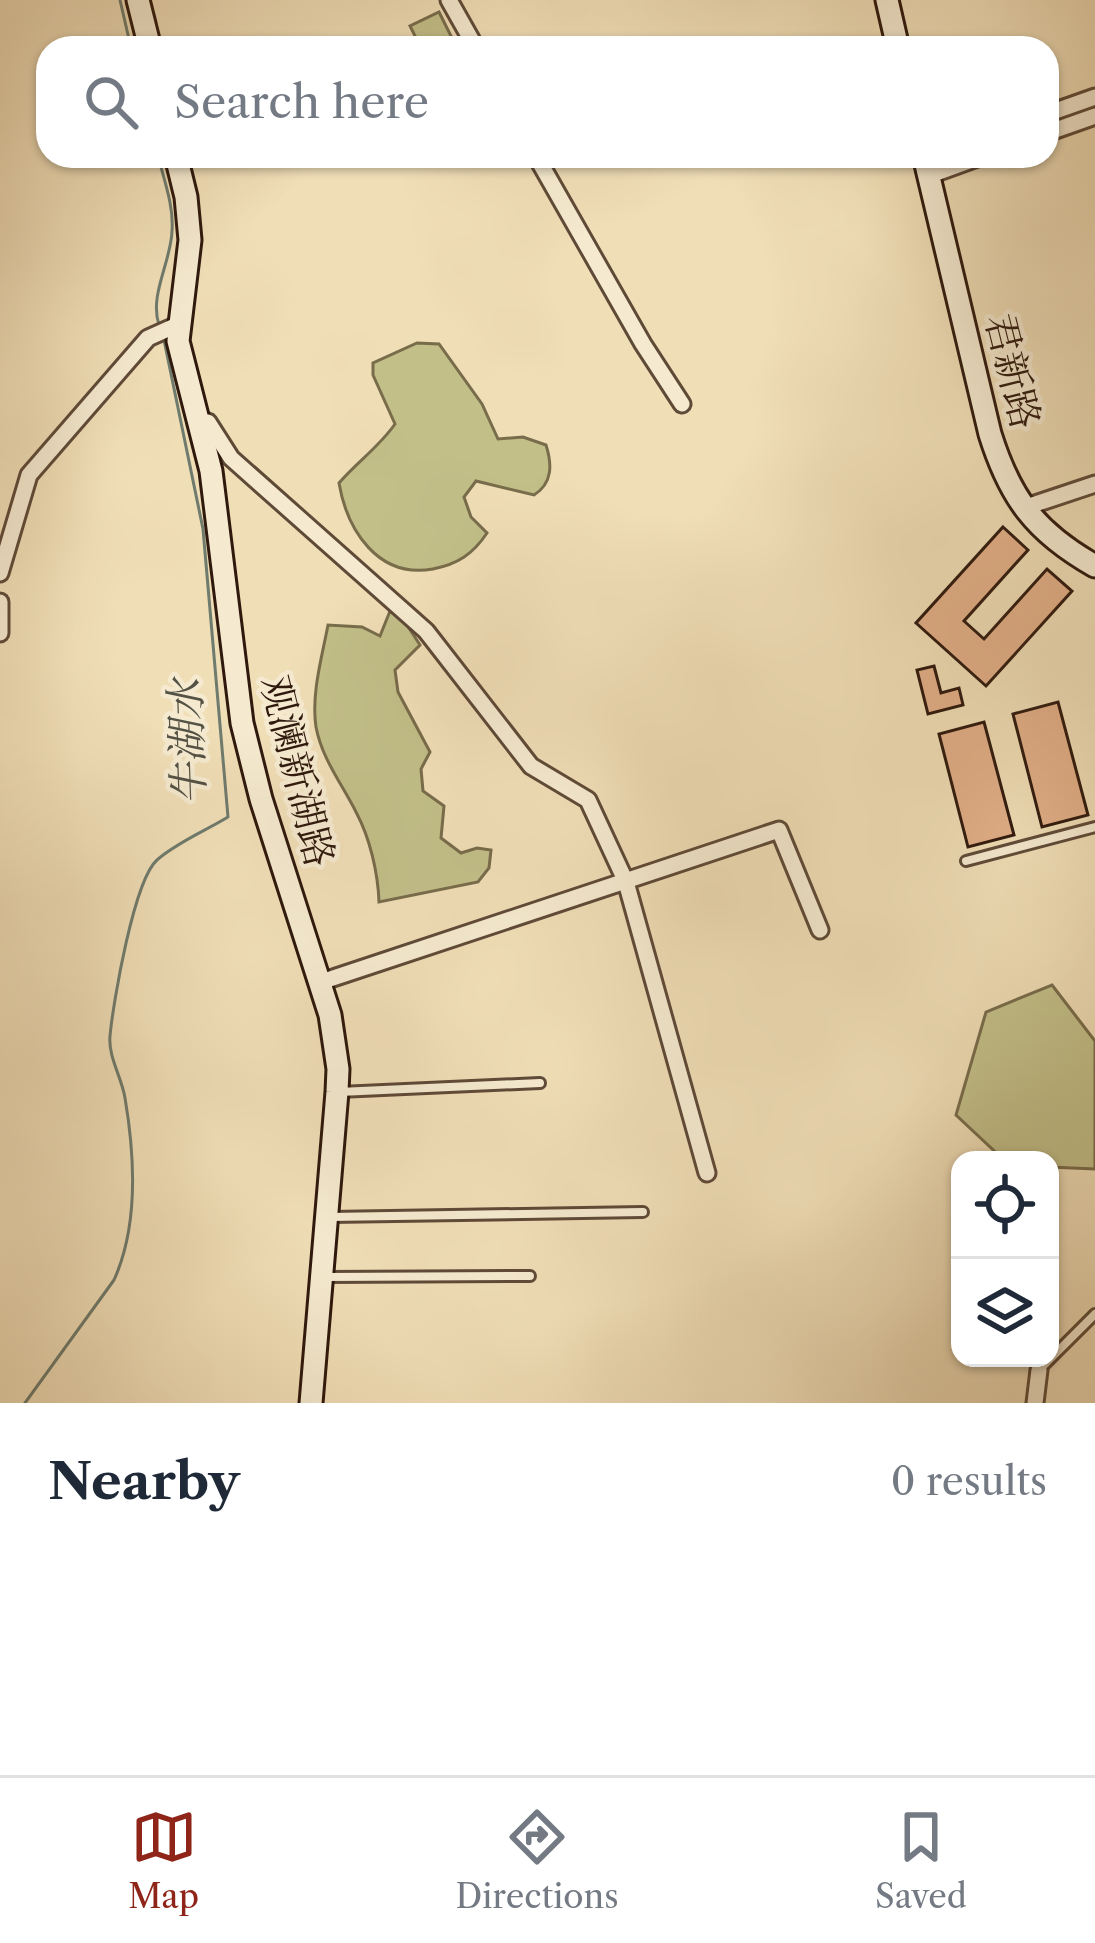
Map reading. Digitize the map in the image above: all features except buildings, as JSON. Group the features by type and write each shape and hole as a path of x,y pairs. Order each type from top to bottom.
{"street":[{"path":"138,0 147,36"},
{"path":"449,0 469,36"},
{"path":"887,0 895,36"},
{"path":"1059,110 1095,97"},
{"path":"1059,129 1095,116"},
{"name":"观澜新湖路","path":"179,168 190,240 173,327 211,471 242,723 336,1042 338,1092 311,1403"},
{"path":"543,168 682,404"},
{"name":"君新路","path":"929,168 1004,478 1023,508 1069,551 1095,566"},
{"path":"0,573 29,475 148,338 173,327"},
{"path":"208,422 231,458 426,631 531,766 588,800 626,881 706,1173"},
{"path":"1023,508 1095,484"},
{"path":"0,602 0,633"},
{"path":"321,982 779,830 820,930"},
{"path":"1035,1403 1039,1370"}],"lane":[{"path":"966,861 1095,827"},
{"path":"338,1092 540,1083"},
{"path":"329,1217 644,1211"},
{"path":"324,1277 530,1276"},
{"path":"1039,1370 1095,1314"}],"shaded area":[{"path":"439,12 451,36 415,36 410,26"},
{"path":"417,343 439,344 482,404 498,439 523,437 546,445 550,466 545,485 534,495 476,481 464,497 471,517 487,533 457,561 413,570 381,559 368,547 349,518 339,483 395,424 373,375 373,363"},
{"path":"390,611 405,622 420,645 395,670 398,692 430,752 421,769 423,791 444,806 441,838 461,853 491,850 489,868 478,882 379,902 369,844 323,750 315,702 328,625 362,627 380,636"},
{"path":"1052,985 1095,1041 1095,1169 1059,1167 1059,1151 994,1151 956,1115 986,1012"}],"waterway":[{"name":"牛湖水","path":"120,0 128,36"},
{"name":"牛湖水","path":"159,325 158,290 172,222 161,168"},
{"name":"牛湖水","path":"25,1403 114,1280 128,1237 131,1144 110,1036 140,891 157,860 228,817 203,529 164,340"}]}
